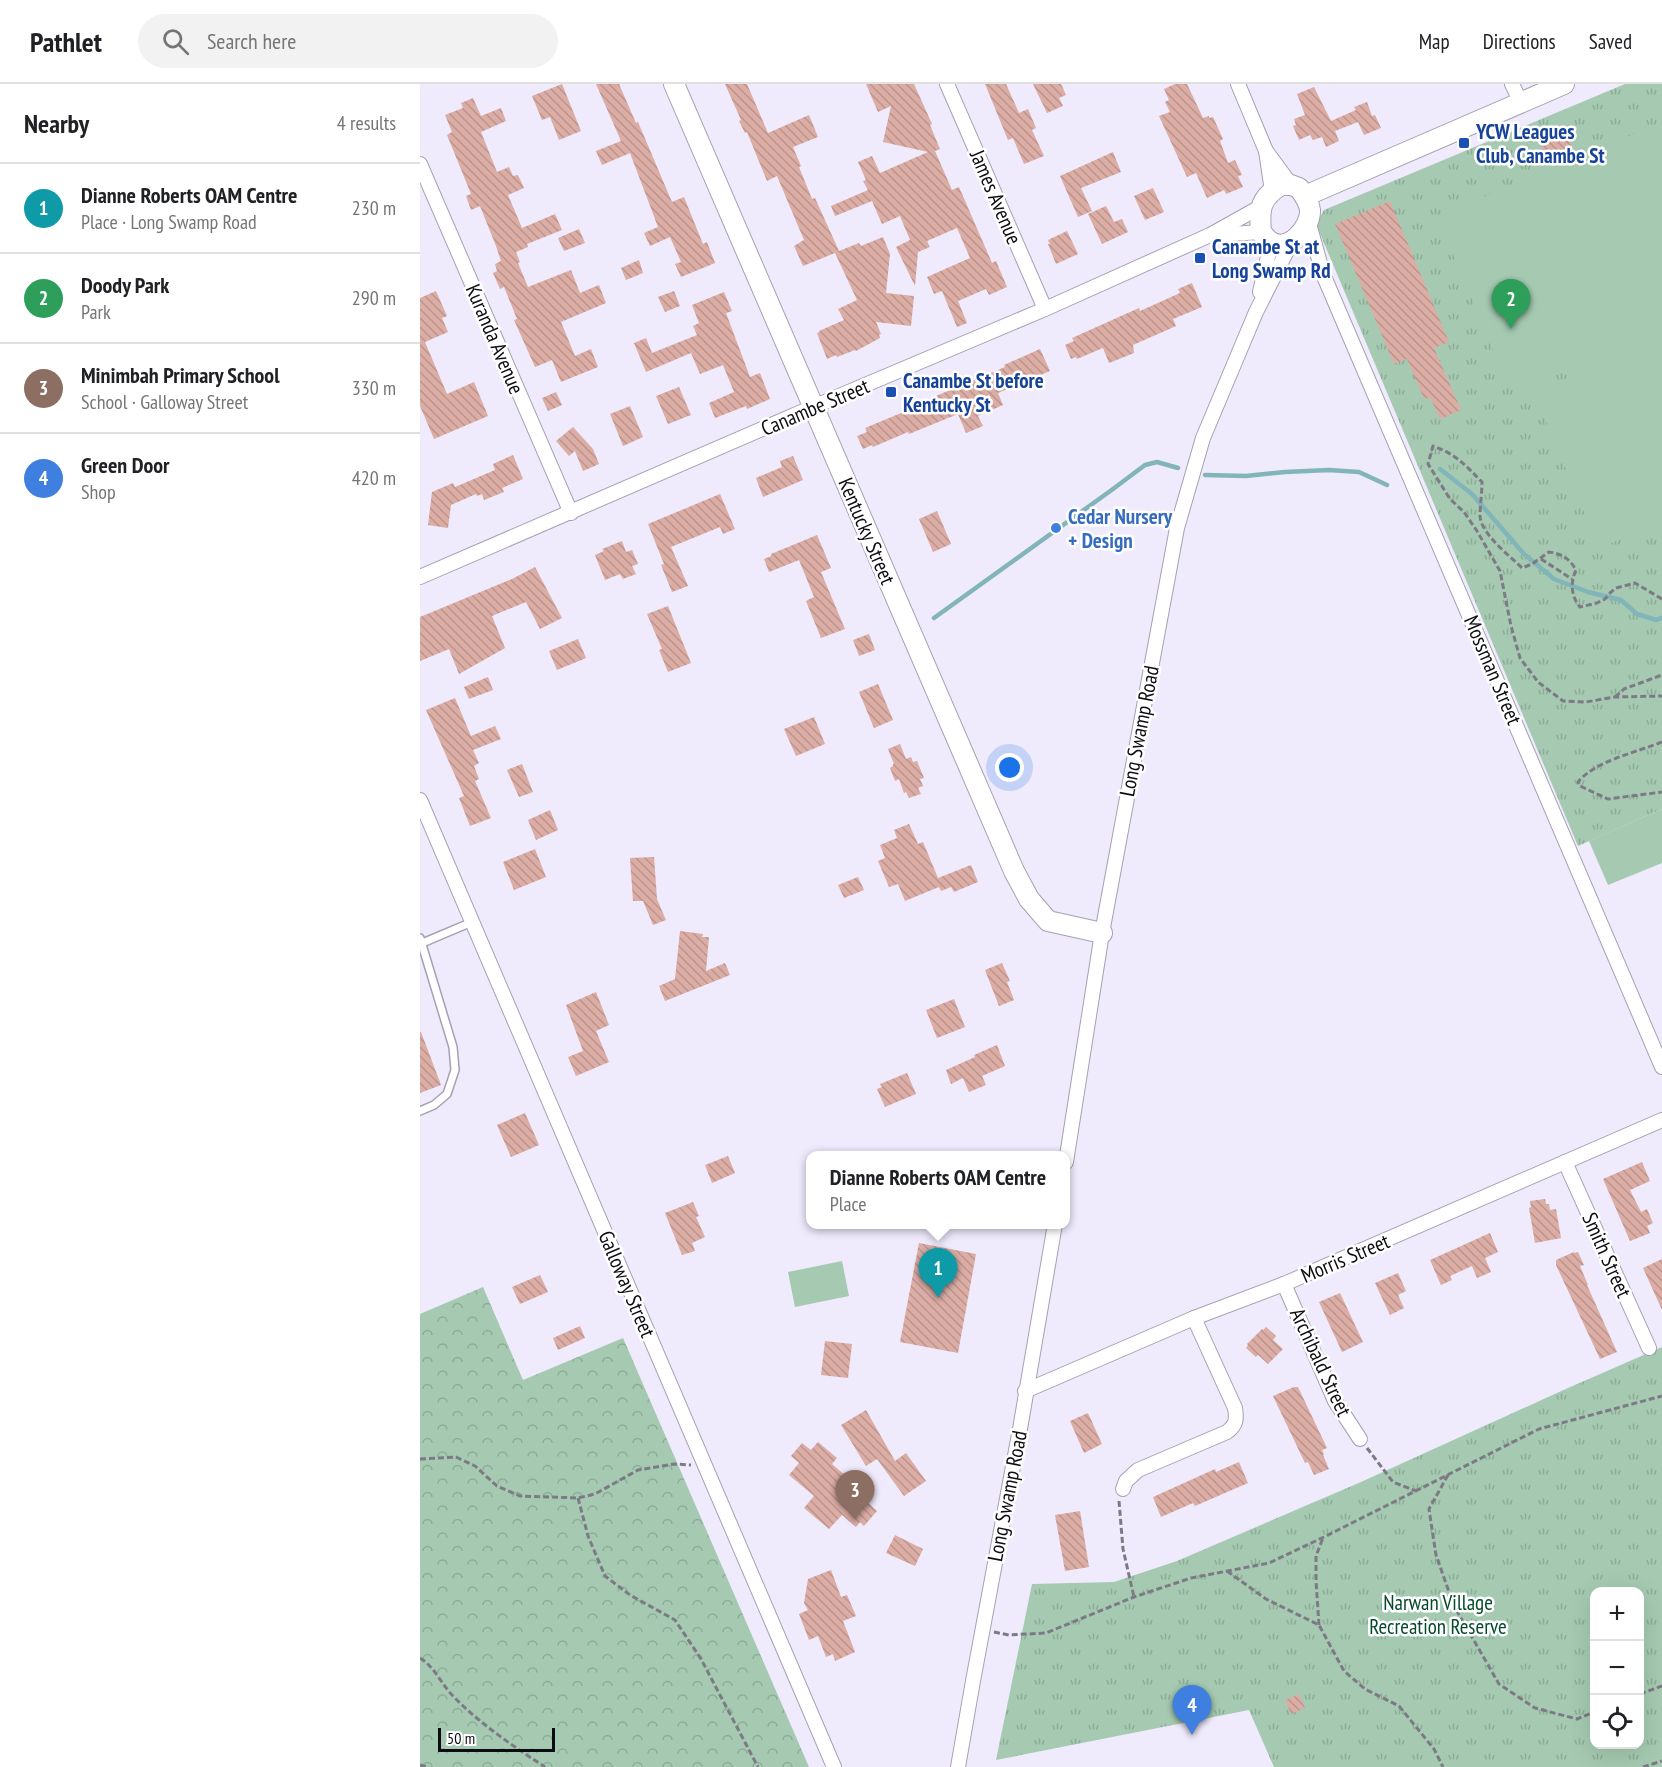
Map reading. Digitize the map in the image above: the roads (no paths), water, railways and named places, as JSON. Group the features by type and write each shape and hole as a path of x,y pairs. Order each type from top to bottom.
{"street":[{"name":"Kentucky Street","path":"674,84 1009,860 1029,899 1048,921 1102,933"},
{"name":"James Avenue","path":"948,84 1045,309"},
{"name":"Mossman Street","path":"1238,84 1266,151 1297,211"},
{"path":"1512,84 1521,103"},
{"path":"1297,211 1260,207 1266,237 1280,245 1297,211 1346,178 1564,84"},
{"name":"Mossman Street","path":"1266,151 1297,211 1662,1067"},
{"name":"Kuranda Avenue","path":"420,164 571,513"},
{"name":"Canambe Street","path":"420,577 1045,309 1210,235 1260,207"},
{"name":"Long Swamp Road","path":"1067,1151 1102,933 1177,528 1203,438 1297,211"},
{"name":"Canambe Street","path":"1210,235 1266,237"},
{"name":"Long Swamp Road","path":"1256,312 1266,237"},
{"name":"Galloway Street","path":"420,800 834,1767"},
{"name":"Morris Street","path":"1026,1391 1194,1318 1284,1284 1662,1120"},
{"name":"Smith Street","path":"1565,1162 1649,1348"},
{"name":"Long Swamp Road","path":"958,1767 1054,1229"},
{"name":"Archibald Street","path":"1284,1284 1335,1401 1360,1439"},
{"path":"1122,1489 1126,1481 1138,1470 1227,1432 1234,1426 1237,1419 1235,1408 1194,1318"}],"lane":[{"path":"420,1111 434,1105 447,1094 456,1070 453,1047 421,941 472,921"}],"waterway":[{"path":"934,618 1145,465 1157,462 1178,468"},
{"path":"1440,469 1472,494 1524,554 1554,579 1588,592 1621,600 1637,614 1656,620 1662,618"},
{"path":"1205,475 1246,476 1329,470 1359,472 1387,485"}],"place":[{"name":"YCW Leagues Club, Canambe St","path":"1464,143"},
{"name":"Canambe St at Long Swamp Rd","path":"1200,258"},
{"name":"Doody Park","path":"1511,329"},
{"name":"Canambe St before Kentucky St","path":"891,392"},
{"name":"Cedar Nursery + Design","path":"1056,528"},
{"name":"Dianne Roberts OAM Centre","path":"938,1298"},
{"name":"Minimbah Primary School","path":"855,1520"},
{"name":"Green Door","path":"1192,1735"}],"park label":[{"name":"Narwan Village Recreation Reserve","path":"1438,1614"}]}
